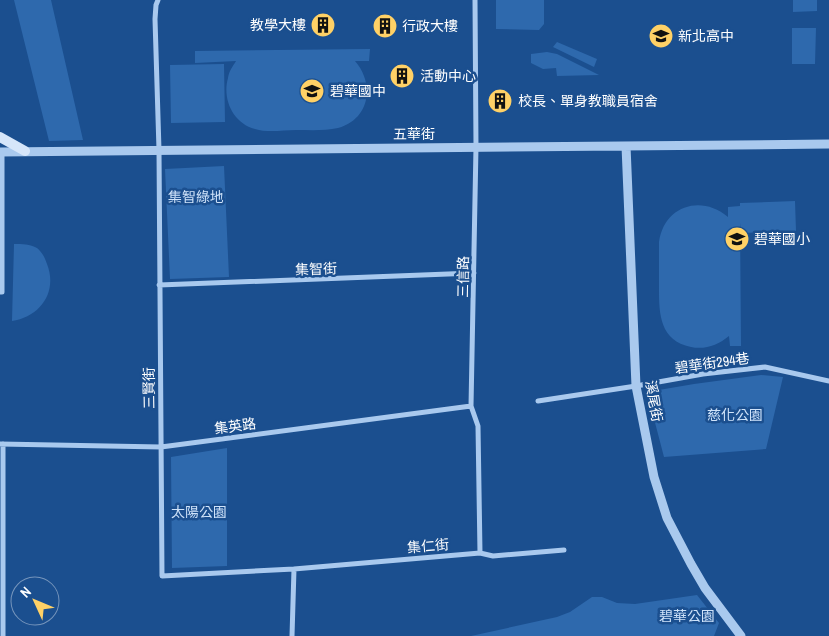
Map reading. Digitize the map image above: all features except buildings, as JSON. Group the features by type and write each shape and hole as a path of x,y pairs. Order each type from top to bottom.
{"main road":[{"path":"0,137 25,150"}],"street":[{"name":"三賢街","path":"158,0 154,19 159,150 162,576 294,569"},
{"name":"三信路","path":"475,0 476,147 471,406 478,426 480,553"},
{"name":"五華街","path":"1,152 25,150 829,144"},
{"name":"溪尾街","path":"626,146 636,386 654,476 667,518 705,588 741,636"},
{"path":"1,152 1,292"},
{"name":"集智街","path":"159,285 474,273"},
{"name":"碧華街294巷","path":"538,401 703,374 765,367 829,381"},
{"name":"集英路","path":"1,444 162,448 471,406"},
{"path":"1,444 4,636"},
{"name":"集仁街","path":"294,569 480,553 493,556 564,550"},
{"path":"292,636 294,569"}],"green space":[{"path":"14,0 51,0 83,140 49,141"},
{"path":"496,0 544,0 544,24 539,30 496,29"},
{"path":"793,0 817,0 817,11 793,12"},
{"path":"792,28 816,28 815,64 792,64"},
{"path":"557,42 597,59 594,67 553,47"},
{"path":"370,49 369,61 355,61 361,70 367,90 363,109 349,123 328,130 265,131 247,126 235,116 228,102 227,86 229,75 236,61 195,63 195,51"},
{"path":"547,52 557,54 599,75 557,76 556,68 543,69 531,63 531,54"},
{"path":"224,64 225,122 171,123 170,65"},
{"name":"集智綠地","path":"224,166 229,277 170,279 165,169"},
{"path":"795,201 796,231 741,233 740,223 741,346 730,346 729,336 716,344 701,348 691,347 672,338 666,331 660,314 659,295 659,242 662,230 668,220 685,207 696,205 707,206 728,217 728,207 740,206 740,203"},
{"path":"14,244 32,246 40,251 47,264 50,284 44,302 38,309 22,319 12,321"},
{"name":"慈化公園","path":"761,375 783,377 766,449 664,457 647,392"},
{"name":"太陽公園","path":"227,448 227,566 172,568 171,457"},
{"name":"碧華公園","path":"697,595 719,623 714,636 471,636 557,617 570,612 592,597 602,597 617,603 635,604"}],"place":[{"name":"教學大樓","path":"323,25"},
{"name":"行政大樓","path":"385,26"},
{"name":"新北高中","path":"661,36"},
{"name":"活動中心","path":"402,76"},
{"name":"碧華國中","path":"312,91"},
{"name":"校長、單身教職員宿舍","path":"500,101"},
{"name":"碧華國小","path":"737,239"}]}
